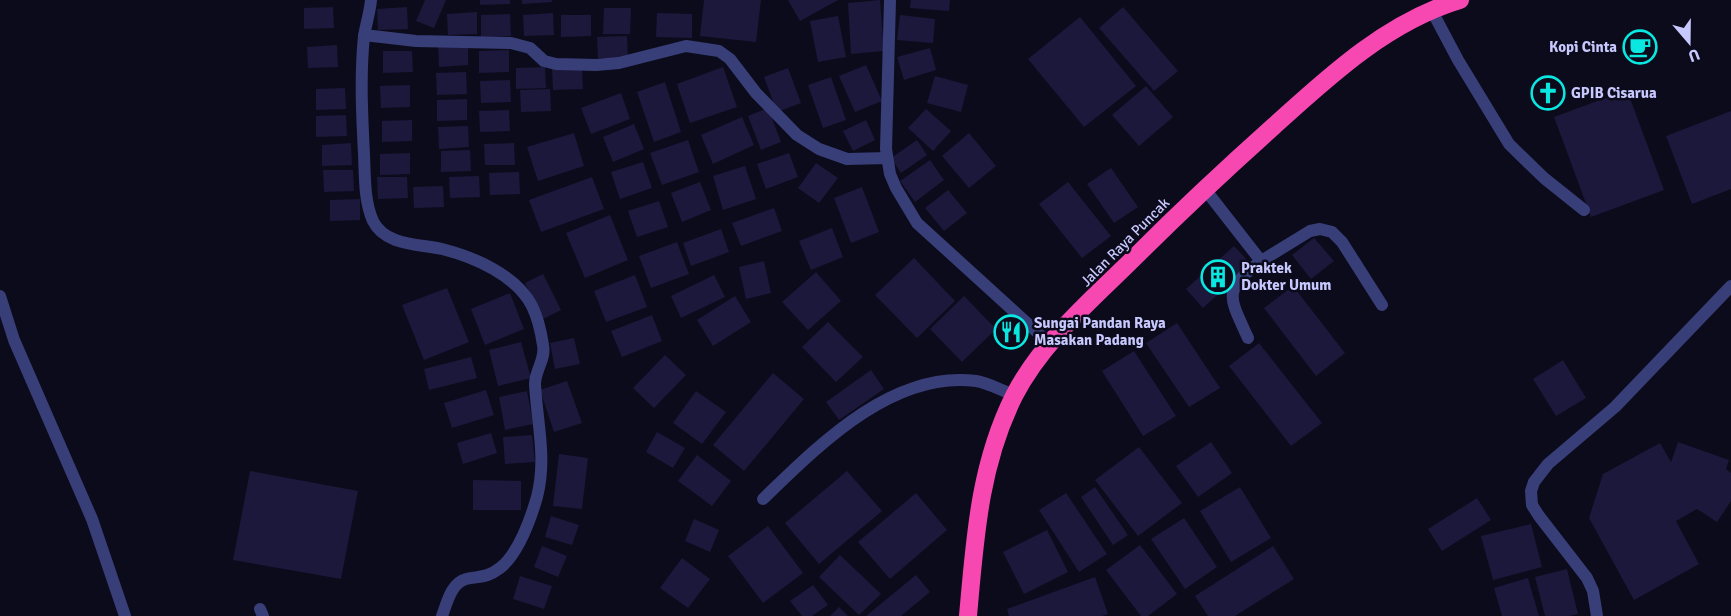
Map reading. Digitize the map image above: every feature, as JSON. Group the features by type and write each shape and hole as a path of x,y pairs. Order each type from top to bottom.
{"highway":[{"name":"Jalan Raya Puncak","path":"968,616 976,521 992,453 1014,395 1049,343 1204,188 1337,69 1380,39 1431,11 1460,0"}],"street":[{"path":"371,0 364,35 362,86 365,189 374,222 390,237 404,243 455,253 480,263 511,281 524,293 532,306 538,320 544,347 544,356 535,381 542,438 541,480 528,520 514,554 505,564 485,578 458,583 449,596 442,616"},
{"path":"890,0 887,158 896,188 917,223 1049,343"},
{"path":"1431,11 1509,144 1544,178 1584,210"},
{"path":"364,35 416,41 511,43 530,48 544,61 556,64 618,63 686,46 718,51 730,58 756,93 797,135 819,149 847,159 887,158"},
{"path":"1204,188 1261,261"},
{"path":"1248,338 1236,311 1232,292 1239,278 1261,261 1310,231 1320,229 1332,232 1342,242 1382,305"},
{"path":"1597,616 1593,591 1587,578 1578,563 1532,505 1531,491 1534,482 1548,464 1623,399 1731,286"},
{"path":"0,296 14,340 92,519 125,616"},
{"path":"763,499 833,435 861,415 903,392 953,380 978,381 1014,395"}],"building":[{"path":"425,0 446,0 434,28 416,21"},
{"path":"480,0 510,0 510,4 480,5"},
{"path":"522,0 552,0 552,2 522,4"},
{"path":"704,0 761,0 756,42 700,36"},
{"path":"788,0 838,0 800,21"},
{"path":"880,0 884,51 851,54 848,3"},
{"path":"911,0 950,0 949,11 910,8"},
{"path":"333,7 334,28 304,29 304,8"},
{"path":"407,7 408,29 378,30 377,9"},
{"path":"1123,7 1178,71 1154,91 1099,28"},
{"path":"604,8 631,8 630,34 603,34"},
{"path":"477,12 477,34 448,35 447,14"},
{"path":"553,13 554,35 524,36 523,15"},
{"path":"657,13 692,14 692,38 656,37"},
{"path":"510,14 511,36 481,37 481,15"},
{"path":"561,15 591,15 591,36 561,37"},
{"path":"900,15 935,19 933,43 897,40"},
{"path":"838,16 846,57 818,62 810,21"},
{"path":"1080,17 1136,86 1084,127 1028,59"},
{"path":"627,36 628,58 598,58 597,37"},
{"path":"468,44 468,65 439,67 438,45"},
{"path":"337,45 338,67 308,68 307,47"},
{"path":"930,48 936,70 904,80 897,57"},
{"path":"509,50 509,72 479,73 479,51"},
{"path":"383,51 412,51 413,72 383,73"},
{"path":"866,65 882,101 855,112 839,76"},
{"path":"545,67 546,88 516,89 516,68"},
{"path":"723,67 737,107 690,123 677,84"},
{"path":"582,68 583,89 553,90 552,69"},
{"path":"788,68 801,103 777,112 764,77"},
{"path":"466,72 467,94 437,95 436,73"},
{"path":"935,76 968,85 961,112 927,103"},
{"path":"831,77 846,120 823,128 808,85"},
{"path":"510,80 511,102 481,103 480,81"},
{"path":"665,82 681,132 654,142 637,92"},
{"path":"410,85 410,107 381,108 380,86"},
{"path":"1146,86 1173,117 1139,146 1112,115"},
{"path":"345,88 346,109 316,110 316,89"},
{"path":"550,89 551,111 521,112 520,90"},
{"path":"1627,90 1664,190 1591,217 1554,117"},
{"path":"621,93 630,119 591,134 581,108"},
{"path":"467,99 467,120 437,121 437,100"},
{"path":"768,108 781,142 761,150 748,116"},
{"path":"926,109 951,131 933,151 908,128"},
{"path":"509,110 510,131 480,132 479,111"},
{"path":"1731,111 1731,189 1692,204 1666,136"},
{"path":"346,115 347,136 316,137 316,116"},
{"path":"742,117 754,145 713,164 701,135"},
{"path":"412,120 412,141 382,142 382,121"},
{"path":"866,120 875,140 853,151 843,131"},
{"path":"634,124 644,149 613,162 603,137"},
{"path":"468,126 469,147 439,149 438,127"},
{"path":"574,133 584,166 538,181 527,147"},
{"path":"969,133 996,166 969,188 942,156"},
{"path":"688,140 699,172 662,185 650,153"},
{"path":"917,140 927,155 901,173 891,158"},
{"path":"351,143 352,165 322,166 322,145"},
{"path":"514,143 515,165 485,165 484,144"},
{"path":"470,150 471,171 441,172 441,151"},
{"path":"410,153 410,174 380,175 380,154"},
{"path":"789,153 798,177 766,189 757,164"},
{"path":"930,160 944,180 915,202 900,181"},
{"path":"643,162 652,188 620,199 611,172"},
{"path":"816,163 838,178 819,203 798,188"},
{"path":"745,166 756,199 723,210 713,176"},
{"path":"1111,168 1138,207 1114,223 1087,184"},
{"path":"323,170 353,170 354,191 324,192"},
{"path":"519,172 520,194 490,195 489,173"},
{"path":"479,176 480,197 450,198 449,177"},
{"path":"377,177 407,177 408,198 378,199"},
{"path":"592,177 604,209 541,232 529,200"},
{"path":"700,182 711,210 682,222 671,193"},
{"path":"1068,182 1111,236 1082,258 1039,204"},
{"path":"443,186 444,207 414,208 413,187"},
{"path":"862,187 879,232 851,243 834,198"},
{"path":"948,190 967,213 944,231 925,208"},
{"path":"360,199 360,220 330,221 330,200"},
{"path":"659,201 668,227 637,237 628,211"},
{"path":"774,208 782,231 741,246 732,223"},
{"path":"610,215 628,260 585,278 566,233"},
{"path":"832,228 843,257 811,270 799,241"},
{"path":"721,229 729,252 691,266 683,243"},
{"path":"1314,238 1334,261 1311,279 1292,255"},
{"path":"677,242 689,274 651,288 639,256"},
{"name":"Praktek Dokter Umum","path":"1234,246 1251,264 1203,308 1186,289"},
{"path":"914,258 955,301 917,338 875,295"},
{"path":"764,261 771,293 746,299 739,267"},
{"path":"816,272 841,301 808,330 782,302"},
{"path":"543,274 561,310 543,319 525,283"},
{"path":"635,275 647,307 606,322 594,291"},
{"path":"714,275 725,297 681,318 671,296"},
{"path":"1293,286 1345,353 1316,376 1264,308"},
{"path":"447,288 469,342 424,360 402,305"},
{"path":"510,293 524,329 485,345 471,309"},
{"path":"735,296 751,322 713,346 697,320"},
{"path":"964,296 996,329 962,362 930,329"},
{"path":"652,315 662,341 622,357 611,331"},
{"path":"828,322 863,357 836,382 802,347"},
{"path":"1177,323 1220,388 1189,407 1146,343"},
{"path":"574,338 580,364 555,369 550,343"},
{"path":"521,342 531,378 498,386 489,350"},
{"path":"1259,343 1322,423 1291,446 1229,366"},
{"path":"1134,351 1176,416 1143,436 1102,371"},
{"path":"665,355 686,375 654,408 633,388"},
{"path":"471,357 477,378 429,390 424,369"},
{"path":"1563,360 1586,398 1556,416 1533,379"},
{"path":"871,370 884,389 839,420 826,402"},
{"path":"773,373 804,399 744,471 713,445"},
{"path":"567,381 582,423 554,432 540,390"},
{"path":"486,390 494,415 452,428 444,403"},
{"path":"527,391 533,424 505,430 499,397"},
{"path":"696,391 726,412 702,444 673,423"},
{"path":"657,432 685,448 673,468 646,452"},
{"path":"491,433 497,453 463,464 457,443"},
{"path":"532,435 535,462 505,464 503,437"},
{"path":"1211,442 1232,473 1198,497 1176,466"},
{"path":"1678,442 1729,460 1726,469 1731,473 1731,501 1717,522 1697,509 1676,521 1699,564 1634,600 1589,518 1603,474 1660,443 1671,462"},
{"path":"1139,447 1182,503 1138,536 1095,480"},
{"path":"559,454 588,458 582,509 553,506"},
{"path":"697,455 731,481 712,506 678,481"},
{"path":"250,471 358,491 341,579 233,560"},
{"path":"847,471 882,511 819,564 785,523"},
{"path":"473,480 521,481 521,510 473,510"},
{"path":"1095,487 1128,535 1113,545 1081,497"},
{"path":"1240,487 1271,538 1231,562 1200,511"},
{"path":"916,493 947,530 890,579 858,542"},
{"path":"1066,493 1107,554 1079,572 1039,510"},
{"path":"1477,498 1491,520 1442,551 1428,529"},
{"path":"551,516 579,525 572,545 545,537"},
{"path":"1184,518 1217,567 1185,589 1151,539"},
{"path":"694,519 719,530 710,552 685,541"},
{"path":"1531,524 1542,567 1493,580 1481,536"},
{"path":"768,526 803,573 763,603 728,556"},
{"path":"1047,530 1068,572 1024,594 1003,552"},
{"path":"1140,545 1177,594 1148,616 1141,616 1106,570"},
{"path":"542,546 567,556 558,577 534,567"},
{"path":"1273,546 1294,579 1235,616 1208,616 1195,596"},
{"path":"840,555 881,594 859,615 819,577"},
{"path":"682,558 710,579 688,608 660,588"},
{"path":"1567,569 1578,614 1545,616 1535,577"},
{"path":"916,575 930,592 901,616 866,616"},
{"path":"520,576 552,586 544,609 513,599"},
{"path":"1095,577 1108,614 1102,616 1009,616 1007,609"},
{"path":"1528,578 1539,616 1502,616 1494,588"},
{"path":"813,585 828,605 812,616 802,616 790,601"},
{"path":"839,607 848,616 830,616"}],"place":[{"name":"Kopi Cinta","path":"1640,47"},
{"name":"GPIB Cisarua","path":"1548,93"},
{"name":"Praktek Dokter Umum","path":"1218,277"},
{"name":"Sungai Pandan Raya Masakan Padang","path":"1011,332"}]}
